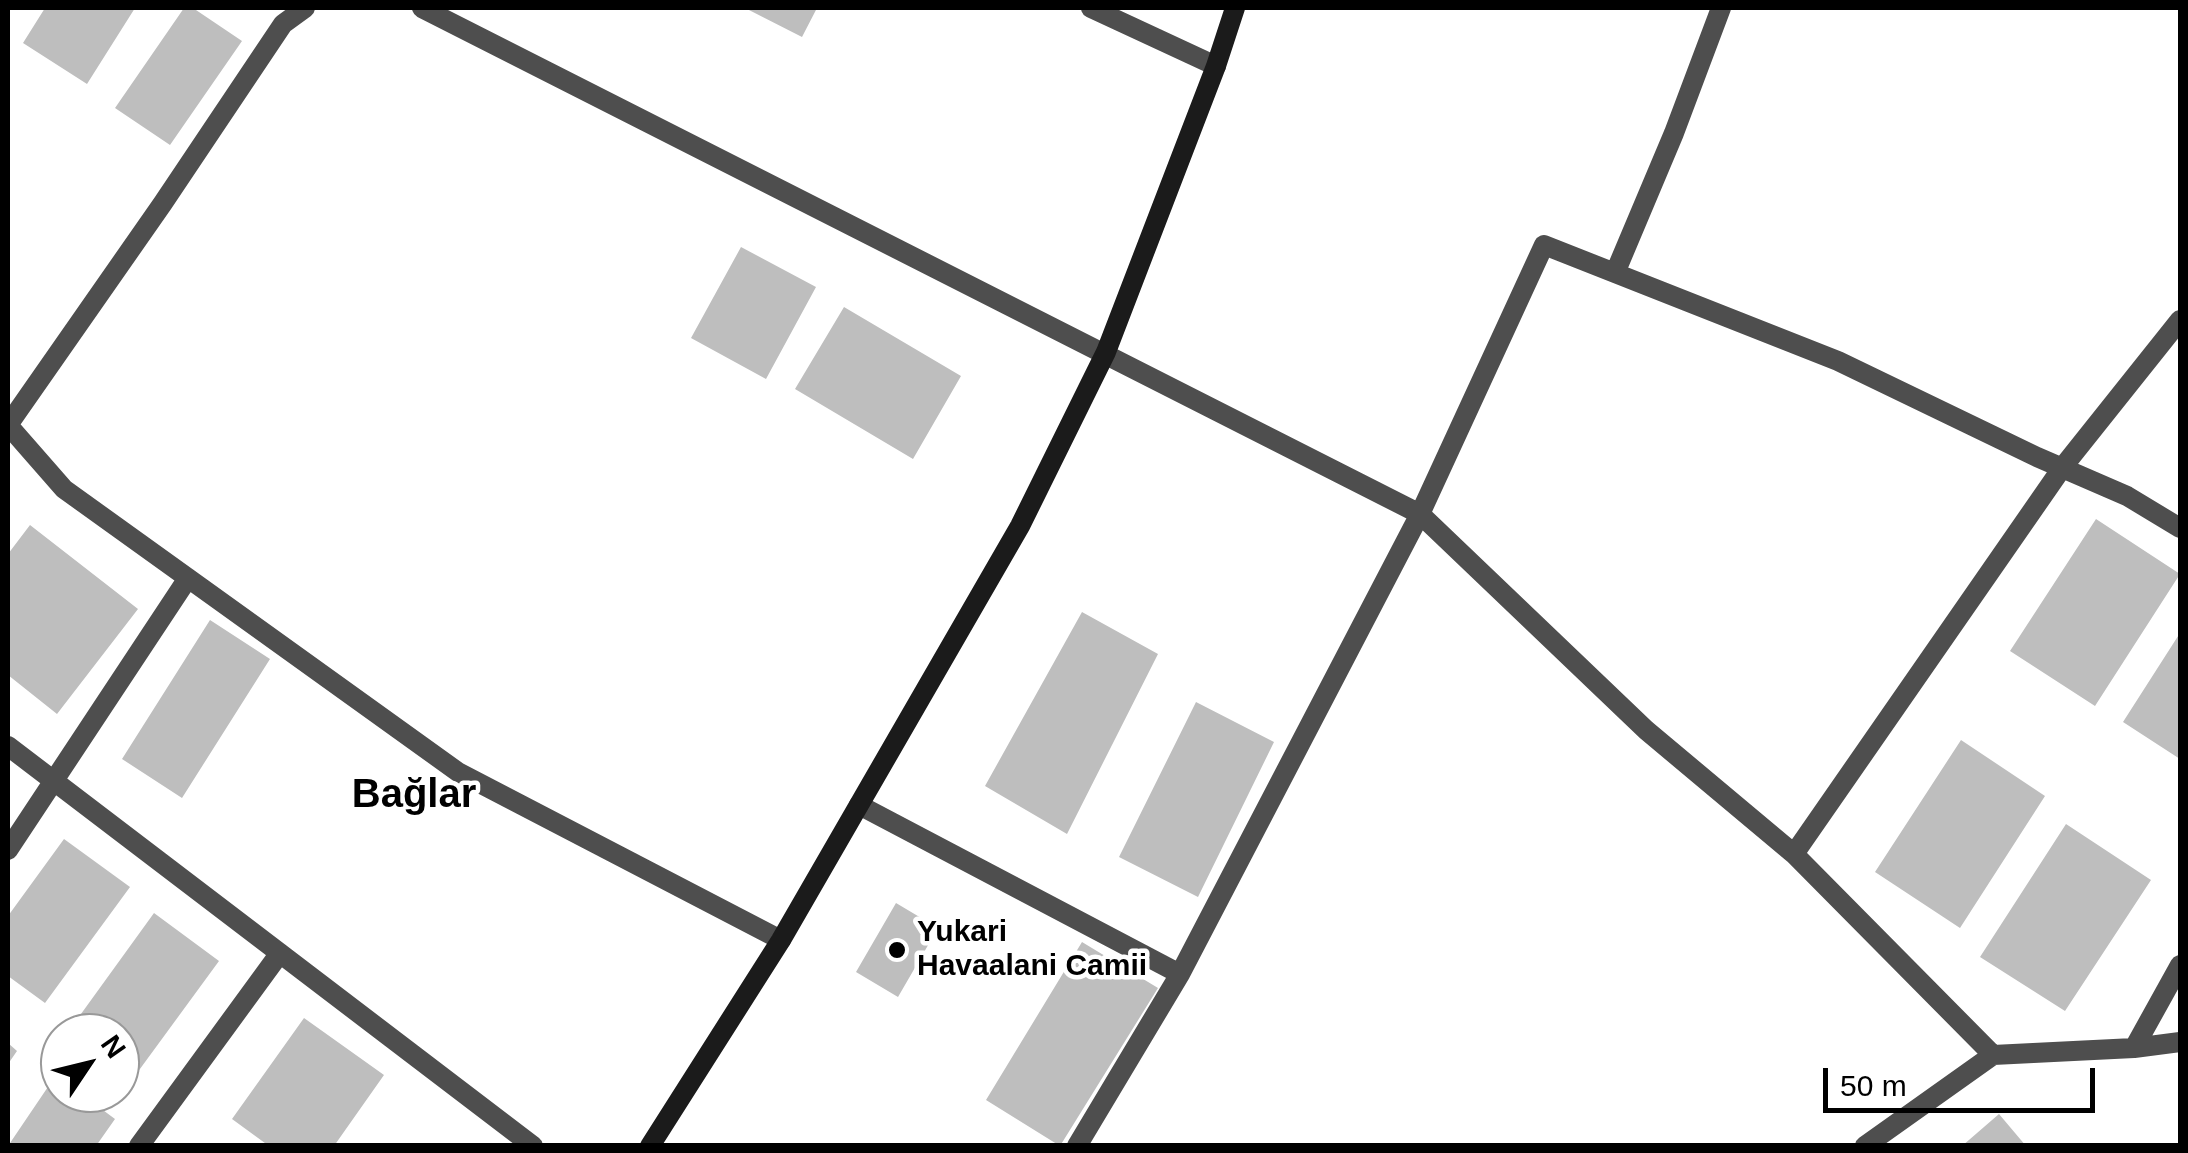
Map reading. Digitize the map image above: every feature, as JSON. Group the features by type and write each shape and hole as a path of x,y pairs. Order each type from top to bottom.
{"street":[{"path":"305,8 283,24 8,425 64,489 458,772 781,940"},
{"path":"422,8 1420,514 1646,730 1794,854 1993,1054"},
{"path":"1091,8 1216,66"},
{"path":"650,1146 781,940 1020,526 1106,352 1216,66 1234,8"},
{"path":"1615,272 1721,8"},
{"path":"1077,1146 1180,974 1420,514 1544,245 1838,361 2126,496 2180,528"},
{"path":"1794,854 2062,468 2180,320"},
{"path":"8,850 188,578"},
{"path":"8,746 533,1146"},
{"path":"859,805 1180,974"},
{"path":"139,1146 280,953"},
{"path":"2134,1048 2180,965"},
{"path":"1866,1146 1993,1054 2134,1048 2180,1042"}],"building":[{"path":"45,8 135,8 87,84 23,43"},
{"path":"184,8 193,8 242,41 170,145 115,108"},
{"path":"745,8 817,8 802,37"},
{"path":"741,247 816,287 766,379 691,338"},
{"path":"844,307 961,376 913,459 795,389"},
{"path":"2096,519 2180,574 2095,706 2010,651"},
{"path":"30,525 138,609 57,714 8,675 8,554"},
{"path":"1082,612 1158,654 1067,834 985,786"},
{"path":"210,620 270,659 182,798 122,759"},
{"path":"2180,633 2180,759 2123,722"},
{"path":"1196,702 1274,742 1198,897 1119,857"},
{"path":"1961,740 2045,796 1960,928 1875,872"},
{"path":"2066,824 2151,880 2065,1011 1980,957"},
{"path":"64,839 130,887 45,1003 8,976 8,916"},
{"name":"Yukari Havaalani Camii","path":"896,903 938,928 898,997 856,972"},
{"path":"154,913 219,961 140,1069 140,1013 82,1013"},
{"path":"1082,942 1158,988 1060,1146 986,1100"},
{"path":"304,1018 384,1075 334,1146 269,1146 232,1119"},
{"path":"8,1043 17,1051 8,1064"},
{"path":"40,1099 40,1113 107,1113 115,1119 96,1146 8,1146"},
{"path":"1999,1114 2026,1146 1962,1146"}],"place":[{"name":"Yukari Havaalani Camii","path":"897,950"}],"district":[{"name":"Bağlar","path":"414,796"}]}
